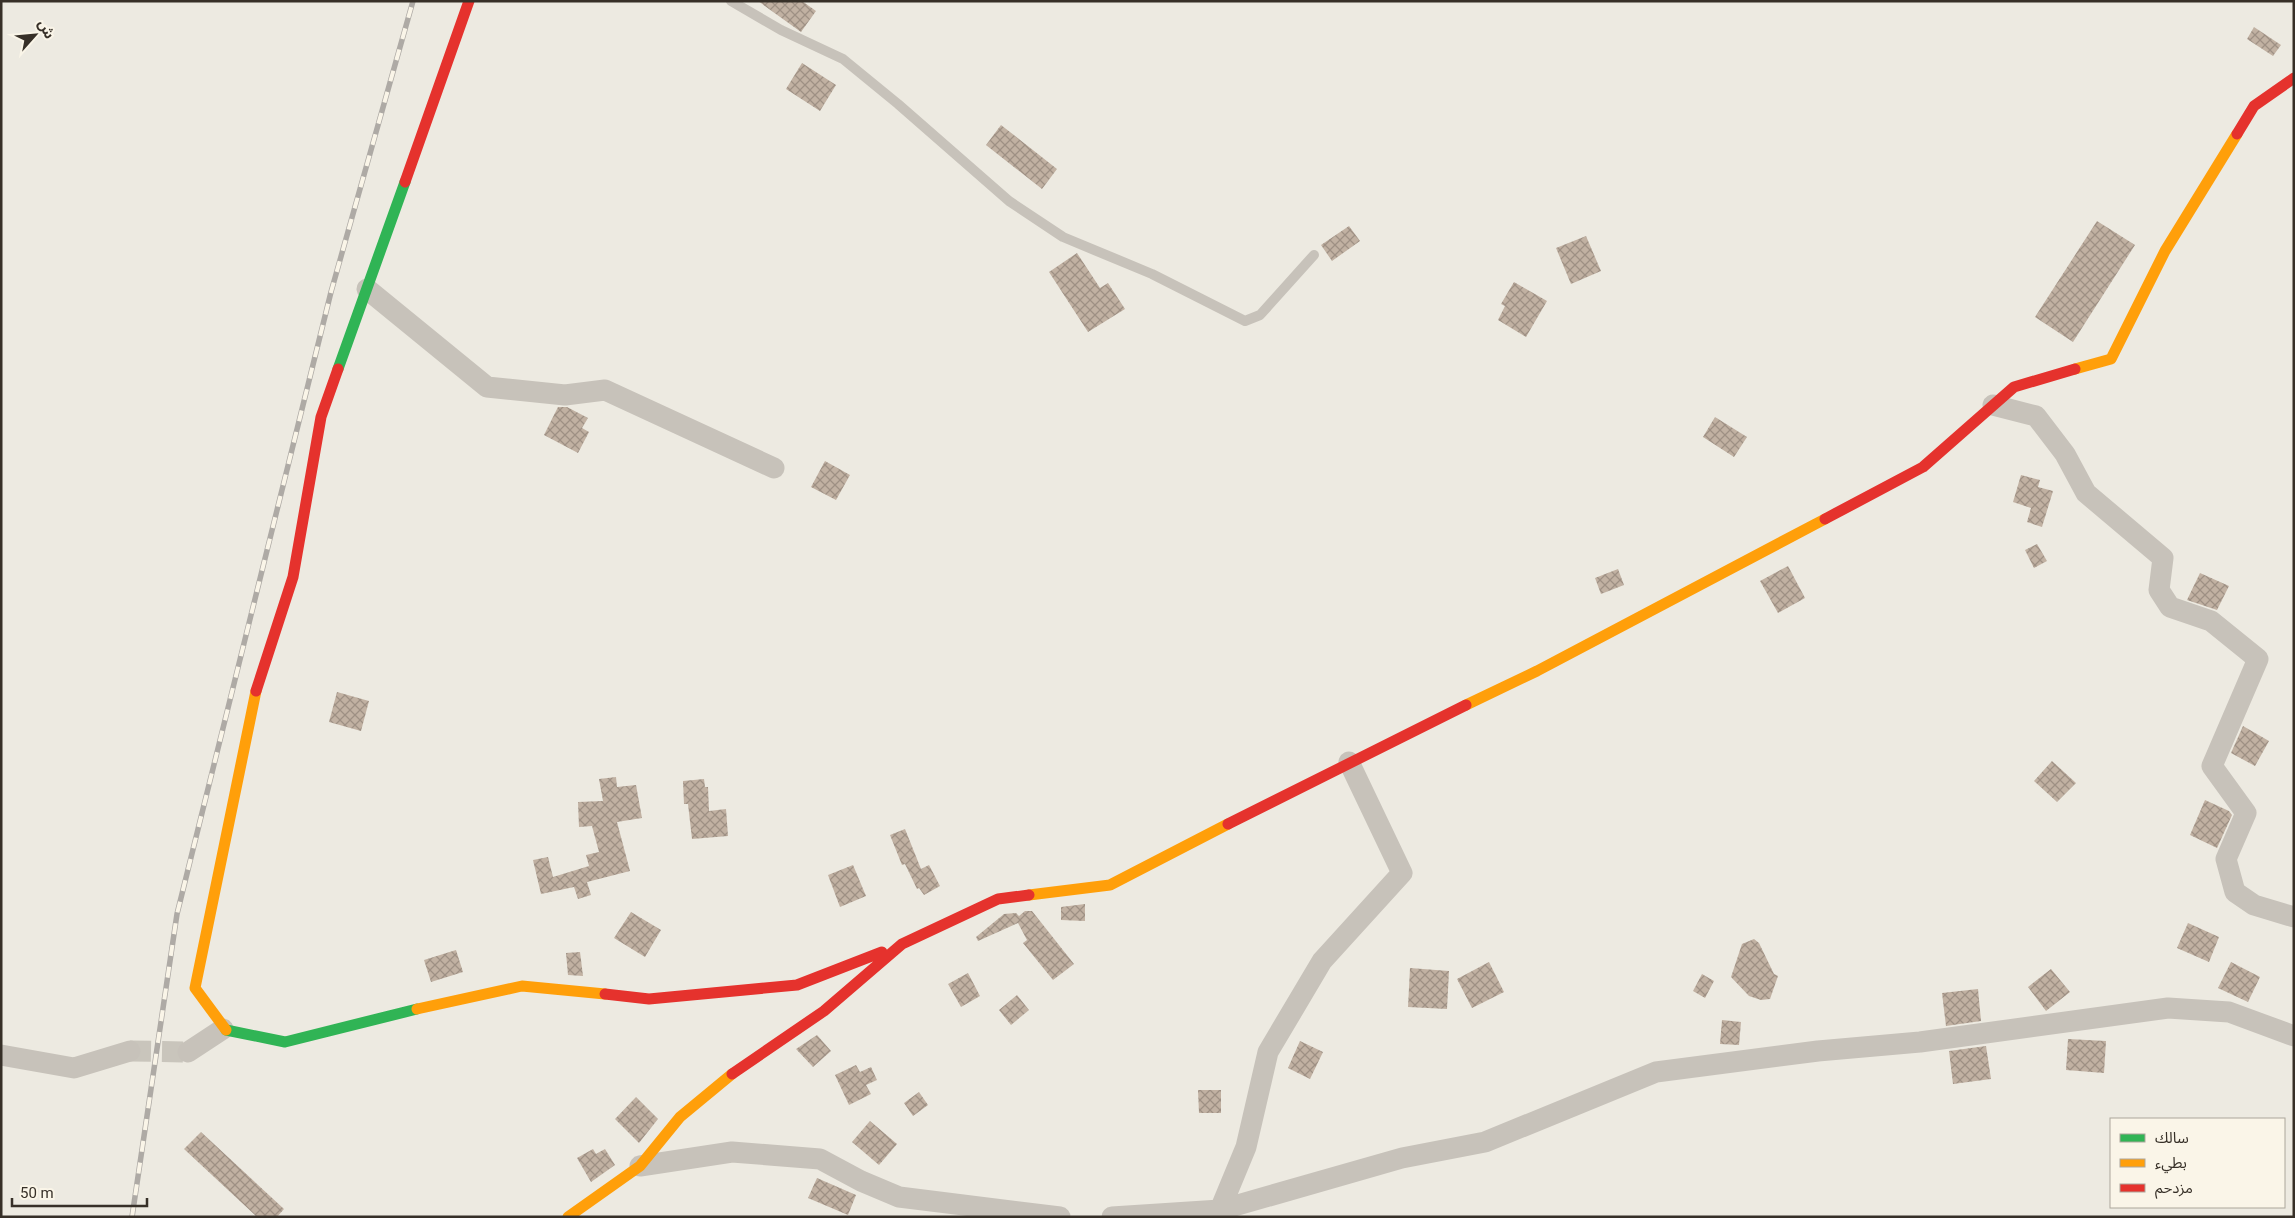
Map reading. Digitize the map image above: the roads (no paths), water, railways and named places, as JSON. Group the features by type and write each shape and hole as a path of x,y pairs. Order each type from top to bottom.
{"street":[{"path":"469,1 321,417 292,577 257,687 195,988 223,1029 284,1042 446,1001 522,986 649,999 797,985 902,944 998,899 1110,886 1349,762 1537,671 1923,467 2014,387 2111,359 2165,251 2254,106 2294,78"},
{"path":"367,289 487,387 565,395 605,390 774,468"},
{"path":"1993,405 2036,416 2065,454 2086,493 2163,558 2159,590 2170,607 2211,621 2258,659 2212,766 2246,814 2226,859 2235,892 2254,905 2294,917"},
{"path":"1218,1214 1246,1147 1268,1052 1322,961 1402,873 1349,762"},
{"path":"568,1217 640,1166 680,1117 726,1078 824,1011 902,944"},
{"path":"1112,1217 1218,1214 1402,1158 1485,1142 1656,1072 1818,1051 1920,1042 2168,1008 2229,1012 2294,1036"},
{"path":"188,1052 223,1029"},
{"path":"1,1055 74,1068 130,1051"},
{"path":"640,1166 732,1152 820,1159 860,1181 900,1197 1060,1217"}],"lane":[{"path":"731,1 781,30 843,59 898,104 1008,201 1063,238 1152,274 1245,321 1260,315 1314,255"}],"tunnel":[{"path":"130,1051 188,1052"}],"railway":[{"path":"132,1217 177,914 331,292 413,1"}]}
